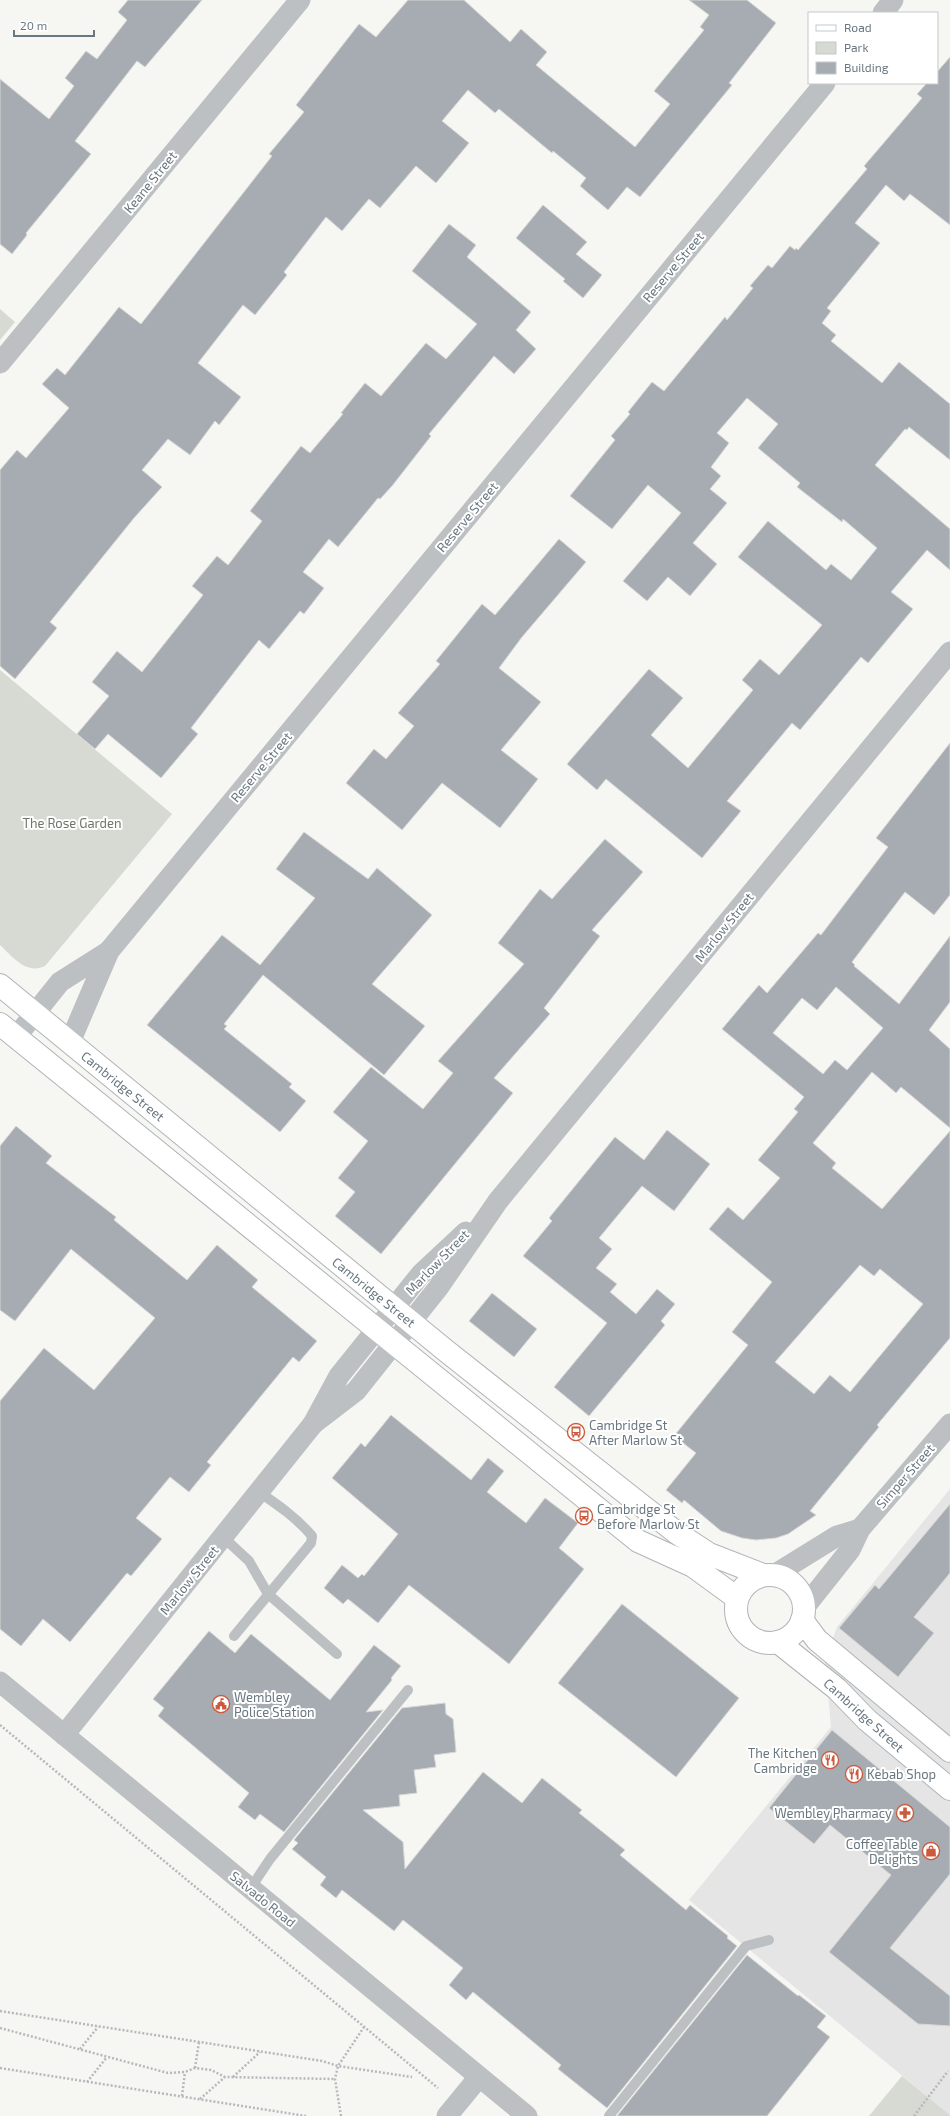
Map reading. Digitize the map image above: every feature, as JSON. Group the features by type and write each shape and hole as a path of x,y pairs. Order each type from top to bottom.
{"main road":[{"name":"Cambridge Street","path":"0,985 410,1322 677,1533 709,1554 769,1575"},
{"name":"Cambridge Street","path":"8,1030 638,1540 693,1566 737,1598"},
{"path":"769,1575 789,1580 800,1592 803,1614 796,1630 788,1638 778,1642 765,1643 754,1639 744,1632 738,1622 735,1610 737,1598 747,1583 769,1575"},
{"name":"Cambridge Street","path":"803,1614 817,1640 950,1751"},
{"name":"Cambridge Street","path":"778,1642 837,1689 867,1720 950,1789"}],"street":[{"name":"Keane Street","path":"0,364 300,0"},
{"path":"884,12 894,0"},
{"name":"Reserve Street","path":"70,1042 109,951 824,84"},
{"name":"Marlow Street","path":"313,1424 356,1391 438,1288 498,1201 950,652"},
{"name":"Reserve Street","path":"8,1030 34,1013 60,982 109,951"},
{"name":"Marlow Street","path":"64,1735 313,1424 339,1376 376,1329 421,1274 498,1201"},
{"name":"Simper Street","path":"803,1614 850,1550 860,1529 950,1424"},
{"path":"769,1575 838,1536 860,1529"},
{"name":"Salvado Road","path":"0,1682 526,2116"},
{"path":"447,2116 479,2077"}],"lane":[{"path":"234,1636 311,1543 312,1536 289,1513 259,1492"},
{"path":"223,1537 249,1561 268,1594 337,1654"},
{"path":"250,1889 270,1859 408,1690"},
{"path":"609,2116 746,1946 769,1940"}],"path":[{"path":"0,1725 435,2086"},
{"path":"0,2011 322,2061 338,2066 412,2077"},
{"path":"80,2049 98,2027"},
{"path":"341,2116 335,2079 338,2066 364,2027"},
{"path":"0,2028 168,2073 185,2072 195,2068 211,2070 225,2077 335,2079"},
{"path":"195,2068 199,2042"},
{"path":"232,2077 261,2052"},
{"path":"87,2082 107,2057"},
{"path":"0,2068 306,2116"},
{"path":"914,2116 948,2071"},
{"path":"182,2096 185,2072"},
{"path":"200,2100 225,2077"}],"shaded area":[{"path":"950,1489 950,2115 689,1900 831,1727 825,1661 837,1627"}],"green space":[{"path":"0,309 15,322 0,340"},
{"name":"The Rose Garden","path":"0,670 172,814 45,966 38,968 32,968 20,963 0,945"},
{"path":"902,2076 950,2115 950,2116 869,2116"}],"building":[{"path":"128,0 202,0 145,67 137,61 75,141 91,154 26,233 27,235 12,254 0,244 0,79 49,119 74,86 65,78 86,51 97,59 127,20 118,12"},
{"path":"408,0 464,0 510,42 521,29 547,52 536,65 635,147 670,104 654,91 704,30 700,27 709,15 689,0 747,0 776,23 729,83 732,85 640,197 627,187 608,210 580,186 586,178 553,151 552,153 499,109 495,113 468,90 442,121 469,143 436,183 416,166 380,208 369,199 342,231 326,217 284,272 287,275 255,315 243,305 198,363 241,397 219,425 215,421 190,455 168,439 142,470 162,487 134,518 50,622 57,628 15,679 0,666 0,470 17,450 26,458 69,408 42,384 57,368 65,375 119,307 141,324 272,156 269,154 304,112 296,105 359,24 376,37"},
{"path":"950,57 950,225 910,194 904,201 886,185 855,223 880,243 827,308 831,311 822,323 836,335 831,341 882,383 899,362 950,404 950,460 909,427 907,430 905,429 875,465 950,529 950,570 927,550 891,592 913,609 868,663 861,657 800,730 792,723 727,801 741,811 702,858 606,779 597,790 567,764 649,669 683,698 651,735 688,768 753,690 742,680 760,659 779,675 822,625 738,557 768,521 826,570 831,564 851,580 877,548 843,519 842,522 797,487 800,483 758,448 778,424 747,398 717,433 729,443 711,467 721,476 710,489 727,503 693,543 717,564 690,596 668,577 647,601 623,581 681,513 648,485 612,529 570,496 615,440 611,436 630,414 628,412 652,382 664,391 725,317 727,320 753,288 750,286 768,265 772,268 790,246 795,250 796,248 798,250 867,169 864,166 922,98 917,94 926,84 938,84 938,71"},
{"path":"543,205 587,242 576,254 602,275 583,298 563,281 565,279 516,238"},
{"path":"449,224 476,245 467,257 531,312 516,330 536,349 514,374 494,356 429,434 431,436 392,486 380,499 378,498 338,547 329,539 303,572 324,588 304,614 300,611 269,649 259,640 191,728 198,734 161,778 108,734 95,749 77,734 109,696 92,682 117,651 142,672 203,595 192,586 217,556 228,565 262,521 250,511 301,446 310,453 343,414 341,413 365,383 381,396 426,343 446,359 477,324 412,271"},
{"path":"559,539 586,562 522,637 499,668 541,702 501,750 538,779 500,828 442,783 402,830 346,783 374,749 386,759 414,726 398,713 440,664 436,661 482,604 495,615"},
{"path":"950,743 950,895 934,915 905,892 852,962 855,965 854,966 899,1004 950,936 950,1002 929,1030 950,1049 950,1128 901,1087 896,1093 872,1072 813,1143 836,1163 832,1168 882,1209 950,1131 950,1338 877,1425 879,1427 810,1511 816,1515 788,1534 776,1538 756,1540 742,1538 721,1531 684,1500 682,1503 666,1490 696,1453 674,1436 748,1345 732,1332 772,1282 709,1229 728,1207 743,1220 780,1178 758,1160 798,1112 794,1109 804,1097 722,1029 759,985 767,993 818,933 821,935 888,847 876,838","holes":["836,987 883,1028 847,1070 835,1060 823,1074 773,1033 802,998 817,1010","860,1265 874,1276 880,1269 923,1304 850,1392 830,1375 814,1394 775,1362"]},
{"path":"304,832 368,879 377,868 432,915 372,984 425,1026 384,1075 263,975 224,1024 227,1026 224,1029 292,1084 289,1087 306,1101 280,1132 147,1025 222,935 260,965 315,898 276,869"},
{"path":"605,839 643,872 592,930 600,936 544,1008 550,1014 494,1078 513,1093 381,1254 335,1216 355,1192 338,1178 368,1141 333,1112 371,1067 423,1109 453,1073 438,1061 524,964 498,943 540,889 552,899"},
{"path":"16,1126 52,1156 46,1163 116,1217 114,1220 187,1280 217,1245 258,1280 252,1287 317,1341 299,1362 293,1357 207,1462 211,1465 189,1492 170,1477 136,1518 162,1539 131,1576 127,1573 70,1642 43,1619 21,1646 0,1629 0,1401 44,1348 94,1390 155,1318 71,1249 15,1321 0,1310 0,1146"},
{"path":"667,1130 710,1164 674,1211 642,1186 599,1238 612,1249 596,1268 617,1284 610,1292 636,1314 657,1289 675,1304 661,1321 665,1325 589,1416 554,1387 607,1323 523,1256 552,1221 549,1218 615,1137 644,1160"},
{"path":"492,1293 537,1329 514,1357 469,1321"},
{"path":"391,1415 471,1480 488,1458 504,1471 487,1492 526,1523 545,1498 578,1523 559,1548 584,1569 509,1664 409,1585 378,1623 348,1599 343,1604 324,1588 342,1565 358,1578 362,1574 364,1576 398,1534 332,1478 361,1443 365,1447"},
{"path":"950,1504 950,1573 914,1617 934,1633 898,1677 839,1628 875,1585 879,1589"},
{"path":"622,1604 739,1698 676,1777 558,1683"},
{"path":"209,1631 235,1653 251,1634 330,1700 374,1645 401,1666 391,1678 392,1680 366,1712 383,1710 284,1832 260,1814 255,1820 238,1807 249,1793 158,1716 164,1708 153,1699"},
{"path":"445,1703 446,1714 453,1719 456,1752 434,1755 436,1767 414,1770 417,1793 399,1795 400,1806 363,1810 403,1842 405,1869 483,1772 522,1803 542,1778 582,1810 579,1813 625,1850 620,1855 686,1910 690,1905 728,1936 727,1938 737,1946 607,2108 558,2069 561,2065 473,1992 466,2000 449,1985 463,1968 403,1920 394,1931 342,1890 336,1898 320,1885 326,1877 292,1849 298,1843 294,1840 402,1708"},
{"path":"832,1730 950,1827 950,1874 890,1948 950,1996 950,2026 918,2024 829,1952 891,1875 830,1825 814,1844 769,1808"},
{"path":"747,1955 798,1996 799,1995 826,2016 817,2027 830,2037 767,2116 617,2116"}],"place":[{"name":"Cambridge St After Marlow St","path":"576,1432"},
{"name":"Cambridge St Before Marlow St","path":"584,1516"},
{"name":"Wembley Police Station","path":"221,1704"},
{"name":"The Kitchen Cambridge","path":"830,1760"},
{"name":"Kebab Shop","path":"854,1774"},
{"name":"Wembley Pharmacy","path":"905,1813"},
{"name":"Coffee Table Delights","path":"931,1851"}]}
